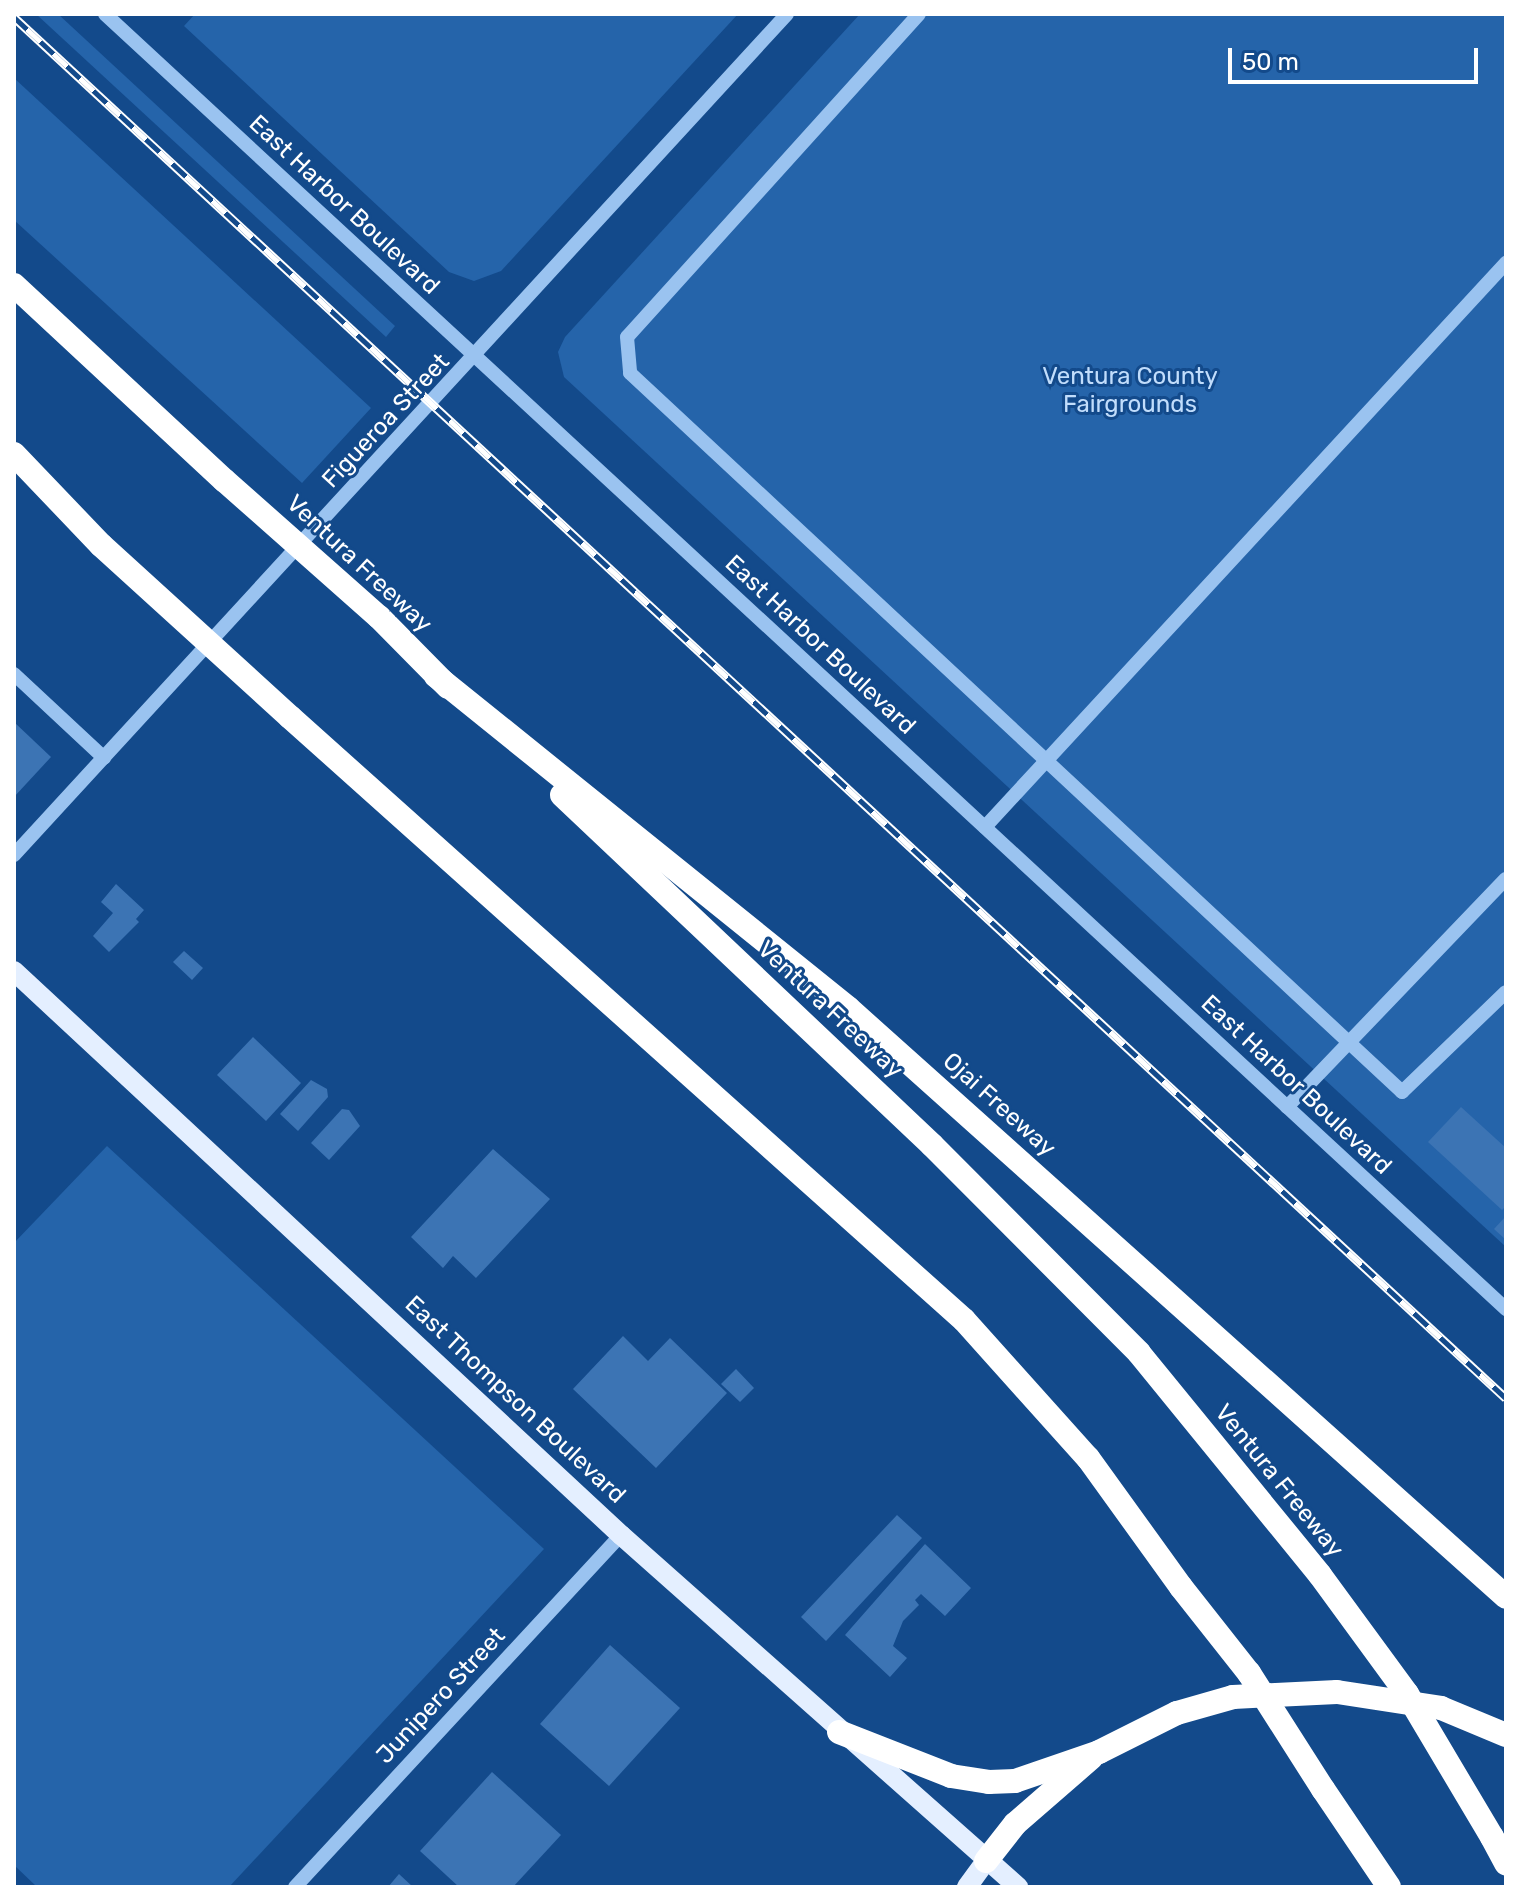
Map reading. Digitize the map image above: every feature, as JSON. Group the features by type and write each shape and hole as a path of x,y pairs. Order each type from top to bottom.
{"highway":[{"name":"Ventura Freeway","path":"14,285 224,480 379,617 436,676 932,1145 1139,1353 1320,1575 1407,1694 1506,1863"},
{"path":"14,454 58,495 101,545 964,1320 1088,1458 1181,1587 1249,1673 1389,1887"},
{"path":"14,467 58,495"},
{"name":"Ojai Freeway","path":"436,676 848,1008 1506,1597"},
{"path":"839,1732 951,1776 980,1782 1015,1781 1099,1752 1177,1713 1233,1697 1337,1692 1441,1708 1506,1735"},
{"path":"986,1861 1015,1824 1099,1752"}],"main road":[{"name":"East Thompson Boulevard","path":"14,971 621,1535 839,1732 1018,1887"},
{"path":"967,1887 986,1861"}],"street":[{"name":"Figueroa Street","path":"14,855 476,356 787,14"},
{"path":"919,14 627,337 630,373 1402,1092 1506,992"},
{"name":"East Harbor Boulevard","path":"111,16 1506,1309"},
{"path":"985,827 1506,263"},
{"path":"14,674 104,758"},
{"path":"1287,1107 1506,879"},
{"name":"Junipero Street","path":"295,1887 621,1535"}],"green space":[{"path":"36,14 58,14 395,326 386,337"},
{"path":"195,14 738,14 501,271 474,281 449,272 184,26"},
{"name":"Ventura County Fairgrounds","path":"860,14 1506,14 1506,1247 564,377 558,352 565,337"},
{"path":"14,78 371,408 302,483 14,220"},
{"path":"107,1146 544,1549 229,1887 37,1887 14,1865 14,1243"}],"building":[{"path":"14,722 51,757 14,797"},
{"path":"116,884 144,910 136,919 139,922 109,952 93,936 113,913 101,902"},
{"path":"184,951 203,968 192,980 173,962"},
{"path":"253,1037 301,1083 266,1121 217,1075"},
{"path":"311,1080 327,1089 328,1097 298,1131 280,1114"},
{"path":"1461,1107 1506,1148 1506,1206 1502,1210 1428,1142"},
{"path":"342,1109 349,1110 360,1126 329,1160 311,1143"},
{"path":"493,1149 550,1199 476,1278 453,1256 443,1268 411,1237"},
{"path":"1506,1216 1506,1240 1494,1229"},
{"path":"623,1336 648,1361 670,1338 727,1393 656,1468 573,1389"},
{"path":"736,1369 754,1388 740,1402 721,1384"},
{"path":"897,1515 922,1538 826,1641 801,1617"},
{"path":"925,1544 971,1588 945,1616 921,1594 915,1600 919,1605 903,1621 893,1646 907,1658 890,1677 845,1635"},
{"path":"610,1645 680,1708 609,1786 540,1724"},
{"path":"492,1772 561,1835 513,1887 459,1887 420,1851"},
{"path":"399,1874 413,1887 388,1887"}],"railway":[{"path":"14,17 1506,1398"}]}
